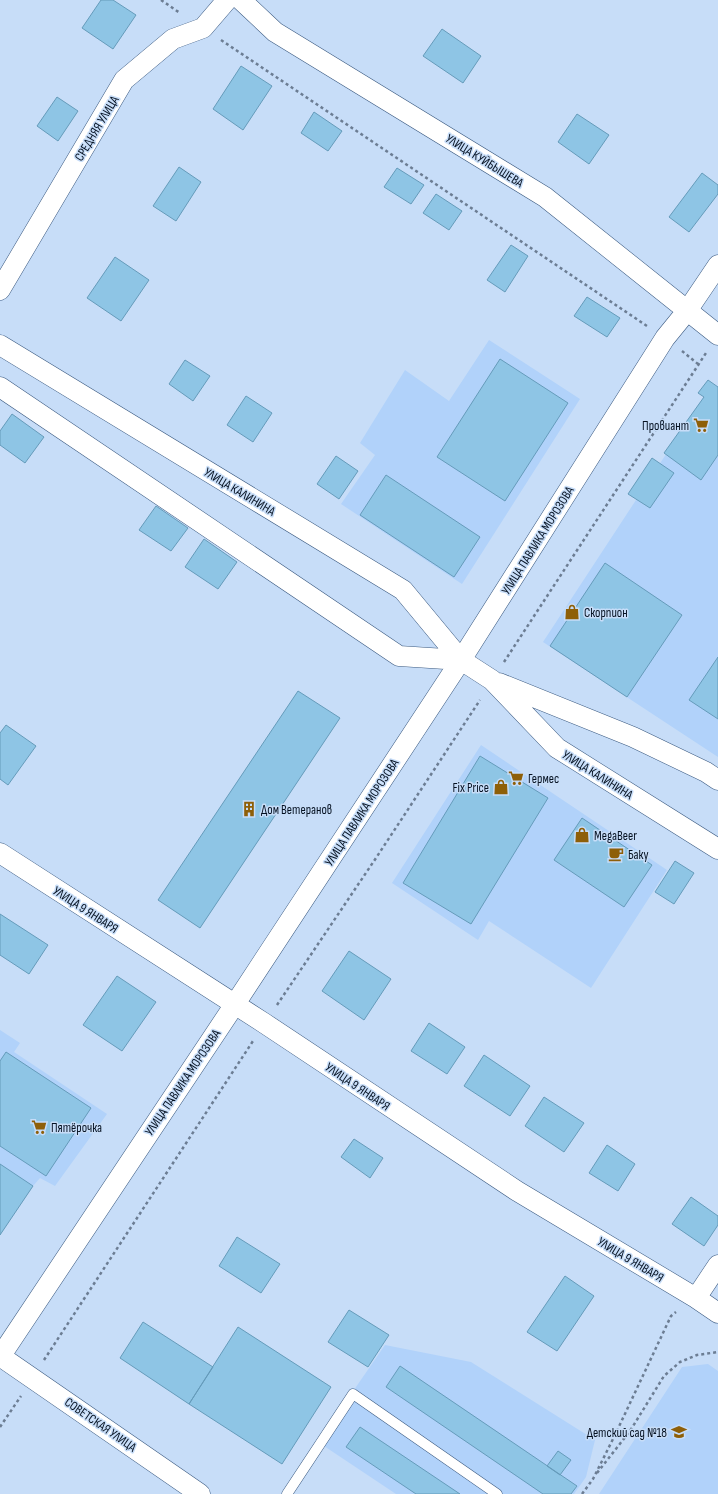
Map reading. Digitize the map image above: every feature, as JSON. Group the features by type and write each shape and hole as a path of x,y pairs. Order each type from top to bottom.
{"street":[{"name":"СРЕДНЯЯ УЛИЦА","path":"0,290 124,80 173,40 203,28 228,0"},
{"name":"УЛИЦА КУЙБЫШЕВА","path":"242,0 276,32 545,197 718,334"},
{"name":"УЛИЦА ПАВЛИКА МОРОЗОВА","path":"0,1356 235,1004 461,660 665,338 687,310 718,265"},
{"name":"УЛИЦА КАЛИНИНА","path":"0,345 403,590 461,660 492,680 633,737 706,772 718,780"},
{"name":"УЛИЦА КАЛИНИНА","path":"0,387 399,656 461,660"},
{"name":"УЛИЦА КАЛИНИНА","path":"492,680 557,748 718,849"},
{"name":"УЛИЦА 9 ЯНВАРЯ","path":"0,854 235,1004 517,1191 696,1298 718,1313"},
{"path":"696,1298 718,1265"},
{"name":"СОВЕТСКАЯ УЛИЦА","path":"0,1356 33,1377 200,1494"}],"lane":[{"path":"288,1494 353,1394 498,1494"}],"path":[{"path":"161,0 665,338 698,364"},
{"path":"0,1427 264,1023 376,858 718,334"},
{"path":"593,1478 671,1316 696,1298"},
{"path":"582,1494 630,1431 664,1376 680,1362 697,1355 718,1352"}],"shaded area":[{"path":"489,340 580,399 462,584 341,504 375,455 360,443 405,370 449,401"},
{"path":"712,384 718,388 718,757 543,642"},
{"path":"481,745 667,870 591,988 489,921 478,940 392,883"},
{"name":"Пятёрочка","path":"0,1030 20,1043 14,1052 107,1114 55,1186 40,1178 0,1235"},
{"path":"385,1345 471,1362 595,1440 586,1477 574,1494 396,1494 318,1442"},
{"name":"Детский сад №18","path":"708,1364 718,1371 718,1494 599,1494 682,1367"}],"building":[{"path":"101,0 113,0 136,15 113,49 82,28"},
{"path":"442,29 481,56 463,83 423,56"},
{"path":"241,66 272,86 243,130 213,109"},
{"path":"57,97 78,111 58,141 37,126"},
{"path":"314,112 342,131 328,151 301,133"},
{"path":"577,114 609,135 589,164 558,142"},
{"path":"179,167 201,182 176,221 153,206"},
{"path":"397,168 424,185 411,204 384,187"},
{"path":"702,173 718,185 718,194 689,232 669,217"},
{"path":"436,194 462,211 449,230 423,213"},
{"path":"511,245 528,256 505,292 487,280"},
{"path":"115,257 149,280 121,321 87,298"},
{"path":"587,297 620,318 607,337 574,316"},
{"path":"500,359 568,403 505,501 437,457"},
{"path":"185,360 210,376 193,401 169,384"},
{"name":"Провиант","path":"708,380 718,387 718,455 701,480 664,453 704,397 698,393"},
{"path":"246,396 272,413 253,442 227,425"},
{"path":"12,414 44,437 25,463 0,445 0,431"},
{"path":"336,456 358,471 339,499 317,484"},
{"path":"652,458 674,473 650,508 628,494"},
{"path":"386,475 480,537 454,577 360,515"},
{"path":"156,506 188,528 171,551 139,530"},
{"path":"204,539 237,562 218,589 185,567"},
{"path":"605,563 682,615 627,697 550,646"},
{"path":"718,657 718,719 689,700"},
{"name":"Дом Ветеранов","path":"298,691 340,718 200,928 158,900"},
{"path":"6,725 36,746 8,785 0,779 0,733"},
{"path":"480,756 548,798 471,924 403,883"},
{"path":"582,818 652,865 624,907 554,860"},
{"path":"675,861 694,873 674,904 655,892"},
{"path":"0,914 48,945 29,974 0,955"},
{"path":"349,951 391,979 364,1020 322,991"},
{"path":"117,976 156,1002 122,1051 83,1025"},
{"path":"429,1023 465,1047 447,1074 411,1051"},
{"name":"Пятёрочка","path":"6,1052 91,1108 46,1176 0,1146 0,1061"},
{"path":"484,1055 530,1086 510,1116 464,1086"},
{"path":"544,1097 584,1123 564,1152 525,1126"},
{"path":"354,1139 383,1158 370,1178 341,1157"},
{"path":"607,1145 635,1164 618,1191 589,1173"},
{"path":"0,1164 33,1186 0,1235"},
{"path":"691,1197 718,1216 718,1225 704,1246 672,1224"},
{"path":"237,1237 280,1264 261,1293 219,1266"},
{"path":"565,1276 594,1296 557,1351 527,1332"},
{"path":"349,1310 389,1335 368,1367 328,1342"},
{"path":"143,1322 213,1367 189,1404 120,1358"},
{"path":"238,1327 331,1387 282,1464 189,1404"},
{"path":"400,1366 577,1486 571,1494 543,1494 386,1387"},
{"path":"360,1427 460,1494 416,1494 346,1447"},
{"path":"558,1451 571,1460 560,1475 547,1466"}],"place":[{"name":"Провиант","path":"701,425"},
{"name":"Скорпион","path":"572,612"},
{"name":"Гермес","path":"516,778"},
{"name":"Fix Price","path":"501,787"},
{"name":"Дом Ветеранов","path":"249,809"},
{"name":"MegaBeer","path":"582,835"},
{"name":"Баку","path":"616,854"},
{"name":"Пятёрочка","path":"39,1127"},
{"name":"Детский сад №18","path":"679,1432"}]}
